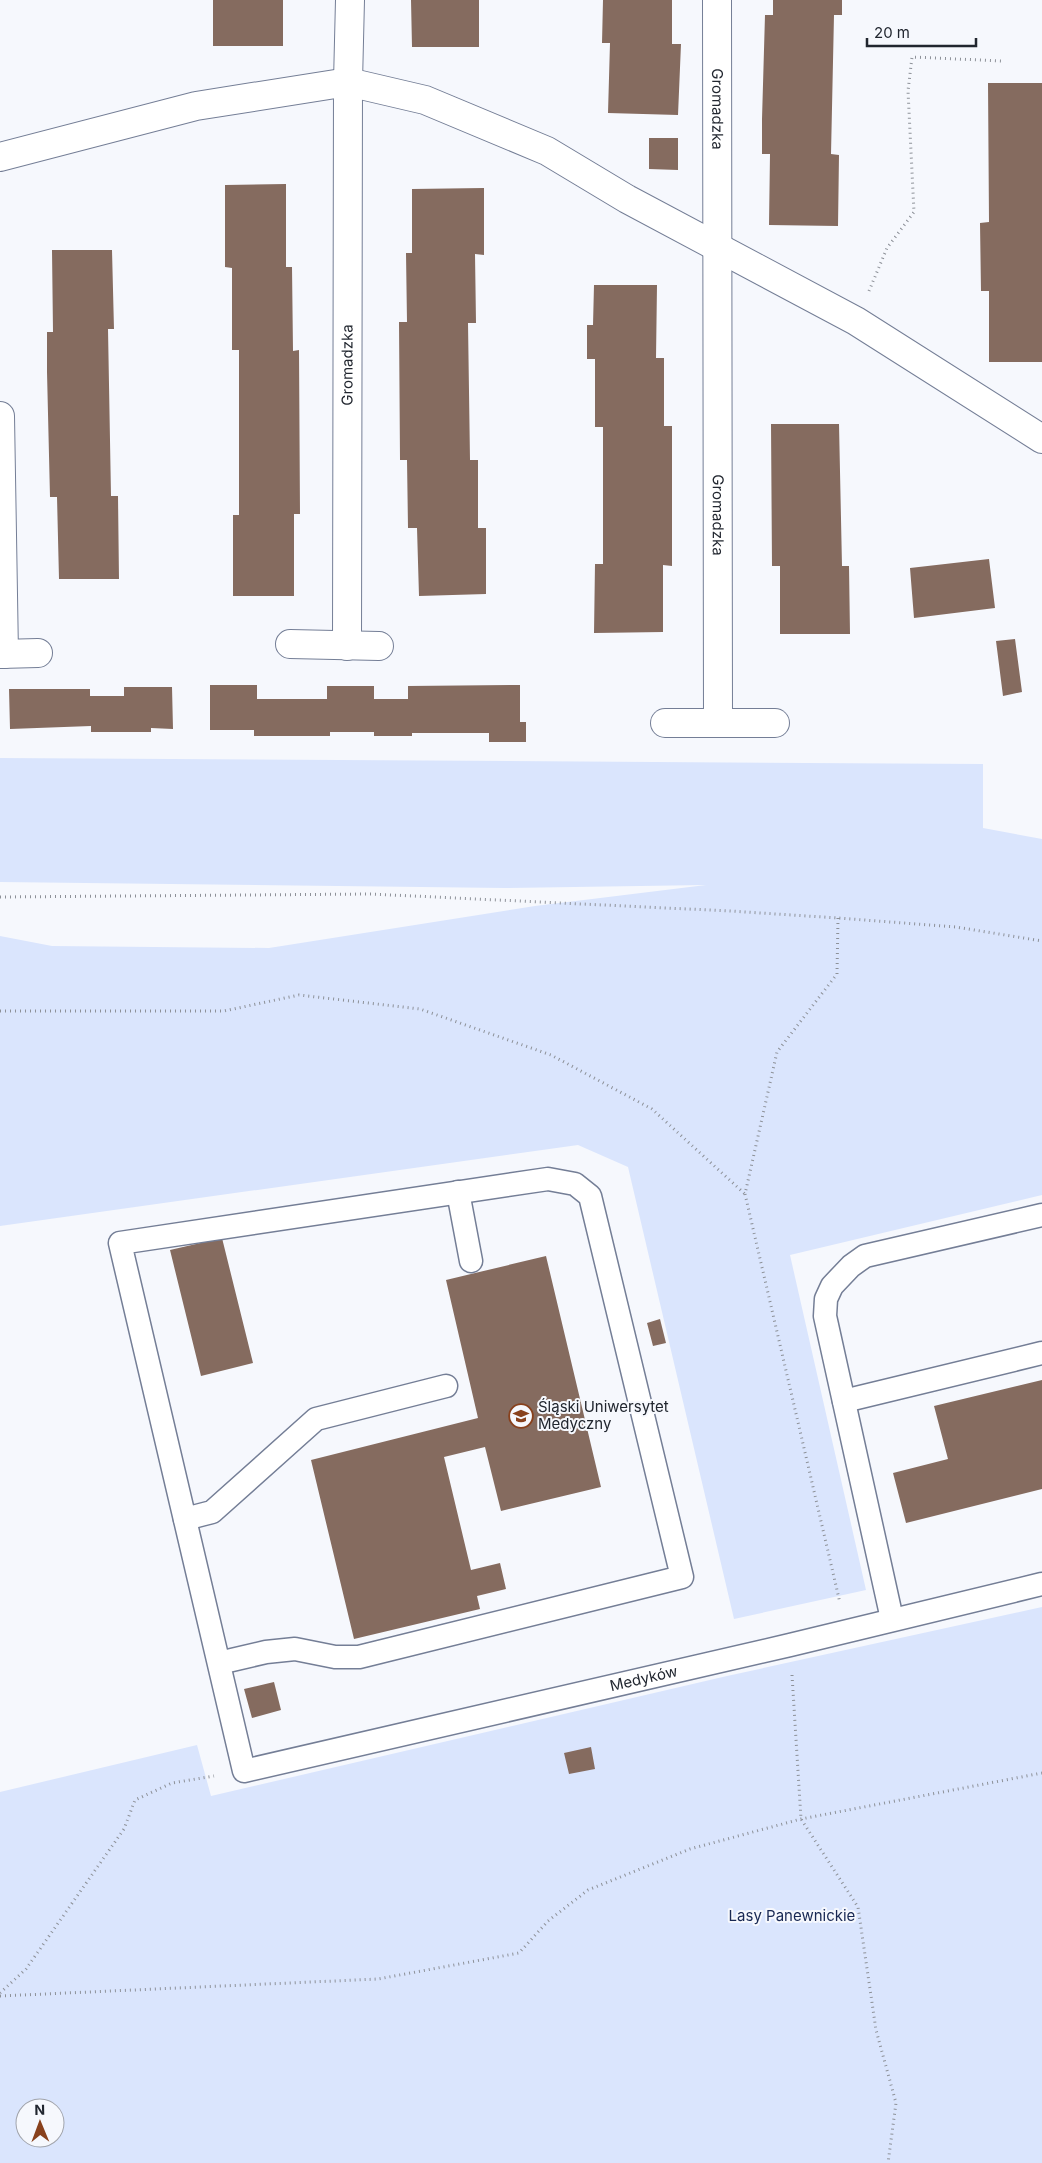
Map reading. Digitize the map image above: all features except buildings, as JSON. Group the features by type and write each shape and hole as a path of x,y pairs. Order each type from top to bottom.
{"street":[{"name":"Gromadzka","path":"347,646 348,82 350,0"},
{"name":"Gromadzka","path":"717,0 719,247 718,723"},
{"path":"0,157 196,106 348,82 425,100 547,151 627,199 856,321 1042,439"},
{"path":"0,416 2,654 38,653"},
{"path":"290,644 379,646"},
{"path":"665,723 774,723"}],"lane":[{"path":"219,1663 266,1652 295,1649 335,1656 359,1657 682,1577 590,1196 575,1184 548,1179 120,1242 244,1771"},
{"path":"458,1192 471,1261"},
{"path":"892,1619 825,1316 826,1299 832,1286 845,1271 865,1256 1042,1215"},
{"path":"844,1401 1042,1353"},
{"path":"185,1519 212,1512 316,1419 446,1386"},
{"name":"Medyków","path":"244,1771 790,1645 1042,1584"}],"path":[{"path":"856,321 887,248 914,212 908,92 912,57 1002,61"},
{"path":"0,897 371,894 838,918 956,927 1042,941"},
{"path":"838,918 836,974 777,1052 745,1194 846,1630"},
{"path":"0,1011 224,1011 299,995 420,1009 551,1055 652,1109 745,1194"},
{"path":"790,1645 802,1819 858,1907 876,2030 896,2103 888,2163"},
{"path":"0,1994 26,1969 124,1829 135,1800 172,1783 244,1771"},
{"path":"0,1994 378,1979 519,1953 548,1921 588,1890 690,1849 802,1819 1042,1772"}],"green space":[{"path":"0,758 983,764 983,828 1042,839 1042,1195 790,1255 866,1590 734,1619 628,1167 578,1145 0,1226 0,936 52,946 269,948 535,906 706,885 505,888 0,882"},
{"name":"Lasy Panewnickie","path":"1042,1607 1042,2163 0,2163 0,1792 197,1745 211,1796 727,1676"}],"place":[{"name":"Śląski Uniwersytet Medyczny","path":"521,1416"}]}
